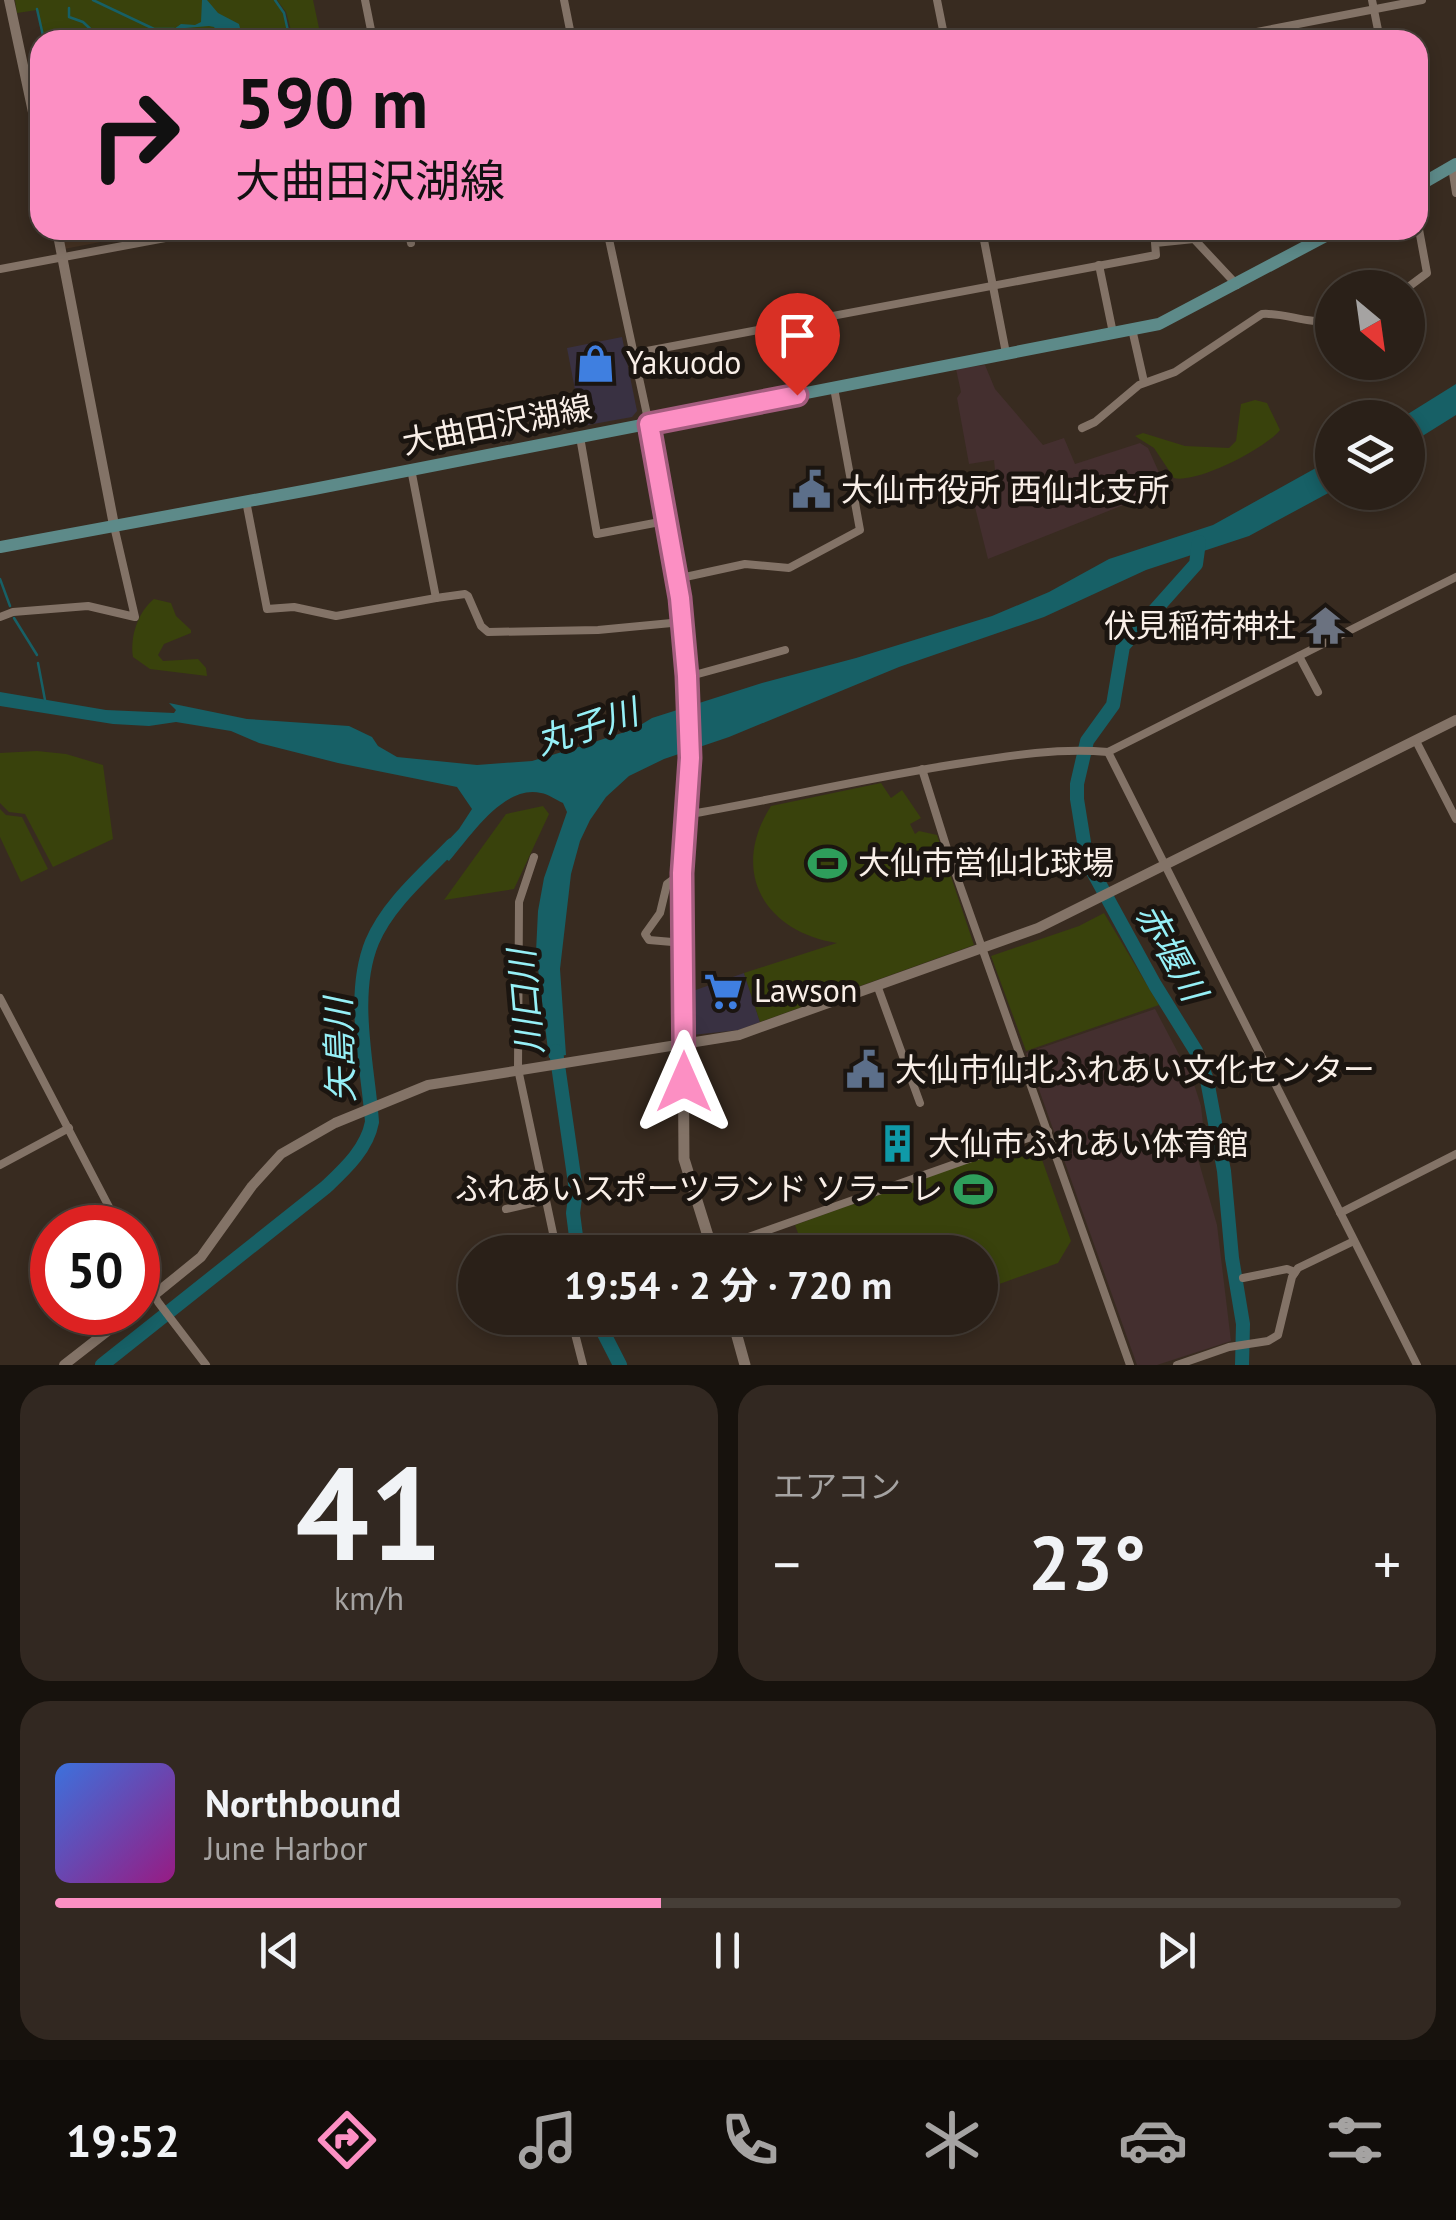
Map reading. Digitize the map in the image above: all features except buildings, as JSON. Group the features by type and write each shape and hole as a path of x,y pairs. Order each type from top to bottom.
{"main road":[{"path":"1428,180 1454,165"},
{"name":"大曲田沢湖線","path":"0,547 1132,329 1177,317 1318,240"},
{"path":"649,424 676,580 687,676 688,786 682,873 684,1160 707,1235"},
{"path":"737,1335 746,1365"}],"street":[{"path":"9,0 30,98"},
{"path":"365,0 371,30"},
{"path":"564,0 570,30"},
{"path":"937,0 943,30"},
{"path":"1259,30 1373,4 1422,0"},
{"path":"1373,4 1378,30"},
{"path":"1454,165 1456,192"},
{"path":"0,617 12,612 88,606 135,617 59,240"},
{"path":"0,269 154,240"},
{"path":"410,240 411,244"},
{"path":"610,240 649,424"},
{"path":"984,240 1006,354"},
{"path":"632,354 1156,255 1155,243 1178,240"},
{"path":"1196,240 1237,284"},
{"path":"1421,240 1425,274"},
{"path":"1099,266 1114,333"},
{"path":"1082,428 1144,382 1175,372 1262,314 1315,321"},
{"path":"1132,329 1144,382"},
{"path":"676,580 746,564 789,568 860,530 834,388"},
{"path":"580,437 597,534 665,521"},
{"path":"412,469 436,598"},
{"path":"246,501 267,609 294,607 336,616 464,594 488,632 598,630 682,622"},
{"path":"685,814 1046,750 1078,748 1108,752 1456,576"},
{"path":"687,676 785,650"},
{"path":"1299,656 1318,692"},
{"path":"160,1294 201,1258 252,1186 281,1154 350,1116 428,1085 739,1035 877,986 1038,928 1098,901 1456,720"},
{"path":"1416,741 1456,819"},
{"path":"1108,752 1417,1365"},
{"path":"922,769 1130,1365"},
{"path":"534,857 519,902 523,1069 553,1235"},
{"path":"682,873 666,884 660,913 645,934 648,940 684,943"},
{"path":"877,986 920,1103"},
{"path":"0,998 108,1205"},
{"path":"0,1165 69,1128"},
{"path":"759,1235 1048,1131"},
{"path":"1340,1213 1456,1154"},
{"path":"506,1209 545,1200"},
{"path":"1243,1278 1295,1272 1354,1241"},
{"path":"1178,1365 1278,1336 1295,1272"},
{"path":"160,1304 206,1365"},
{"path":"64,1365 103,1335"},
{"path":"575,1335 583,1365"}],"shaded area":[{"path":"62,240 111,240 64,249"},
{"path":"622,337 637,411 632,417 582,426 567,348"},
{"path":"985,365 995,389 1043,445 1064,438 1075,464 1140,443 1148,448 1166,488 988,559 974,503 997,490 994,460 969,464 956,369"},
{"path":"744,973 760,1022 739,1030 692,1035 690,992"},
{"path":"1155,1009 1193,1081 1201,1106 1204,1133 1200,1135 1198,1159 1217,1225 1231,1341 1157,1365 1137,1365 1026,1053"}],"green space":[{"path":"15,0 275,0 284,13 288,30 42,30 37,10 17,13"},
{"path":"277,0 313,0 319,28 291,30 286,12"},
{"path":"1255,400 1267,403 1280,430 1246,455 1198,476 1174,478 1154,448 1135,436 1143,433 1185,446 1229,448 1236,441 1241,404"},
{"path":"154,599 171,603 176,616 191,630 164,644 158,655 163,661 198,659 207,676 150,669 133,657 136,625"},
{"path":"0,753 66,754 103,765 113,839 53,867 25,814 9,812 0,803"},
{"path":"881,783 891,798 902,790 921,818 910,824 915,834 919,831 937,835 974,945 760,1022 744,973 837,943 790,926 761,895 754,875 753,854 771,806"},
{"path":"543,806 549,814 514,889 444,900 506,814"},
{"path":"0,809 6,815 22,817 48,869 21,882 0,837"},
{"path":"1104,913 1159,1005 1026,1051 991,956 1079,926"},
{"name":"ふれあいスポーツランド ソラーレ","path":"1016,1145 1040,1154 1071,1241 1058,1263 998,1285 998,1235 799,1235 795,1225"}],"water":[{"path":"202,0 207,0 218,13 239,24 240,30 216,30 209,26 174,29 181,24 201,22"},
{"path":"1456,384 1456,415 1425,434 1425,403"},
{"path":"1315,468 1315,500 1249,536 1146,570 1044,617 899,667 629,776 606,797 580,841 571,874 560,969 566,1055 549,1058 536,952 538,911 544,878 567,812 563,803 541,793 514,796 489,815 449,861 436,853 472,809 457,787 338,763 259,743 231,731 176,722 149,726 113,724 0,706 0,692 106,710 174,713 176,710 169,703 247,719 349,726 372,737 378,746 397,757 477,765 532,761 762,683 992,616 1049,592 1109,559 1213,525"}],"waterway":[{"path":"93,0 154,29 174,29"},
{"path":"275,0 284,13 288,30"},
{"path":"69,8 69,17 91,30"},
{"path":"37,9 42,30"},
{"name":"赤堰川","path":"1199,542 1196,564 1123,646 1113,705 1087,741 1077,799 1087,861 1196,1051 1207,1080 1224,1171 1243,1324 1242,1365"},
{"path":"0,579 10,606"},
{"path":"14,618 37,655"},
{"path":"38,663 45,700"},
{"name":"矢島川","path":"102,1365 326,1187 360,1150 372,1122 361,1008 372,942 407,890 452,845"},
{"name":"川口川","path":"556,1051 576,1190 576,1235"},
{"name":"川口川","path":"605,1335 620,1365"}],"place":[{"name":"Yakuodo","path":"596,363"},
{"name":"大仙市役所 西仙北支所","path":"811,490"},
{"name":"伏見稲荷神社","path":"1326,626"},
{"name":"大仙市営仙北球場","path":"828,863"},
{"name":"Lawson","path":"724,991"},
{"name":"大仙市仙北ふれあい文化センター","path":"865,1070"},
{"name":"大仙市ふれあい体育館","path":"898,1144"},
{"name":"ふれあいスポーツランド ソラーレ","path":"973,1189"}],"route":[{"path":"684,1082 682,873 690,758 687,676 680,598 649,424 797,395"}],"water label":[{"name":"丸子川","path":"587,727"}]}
